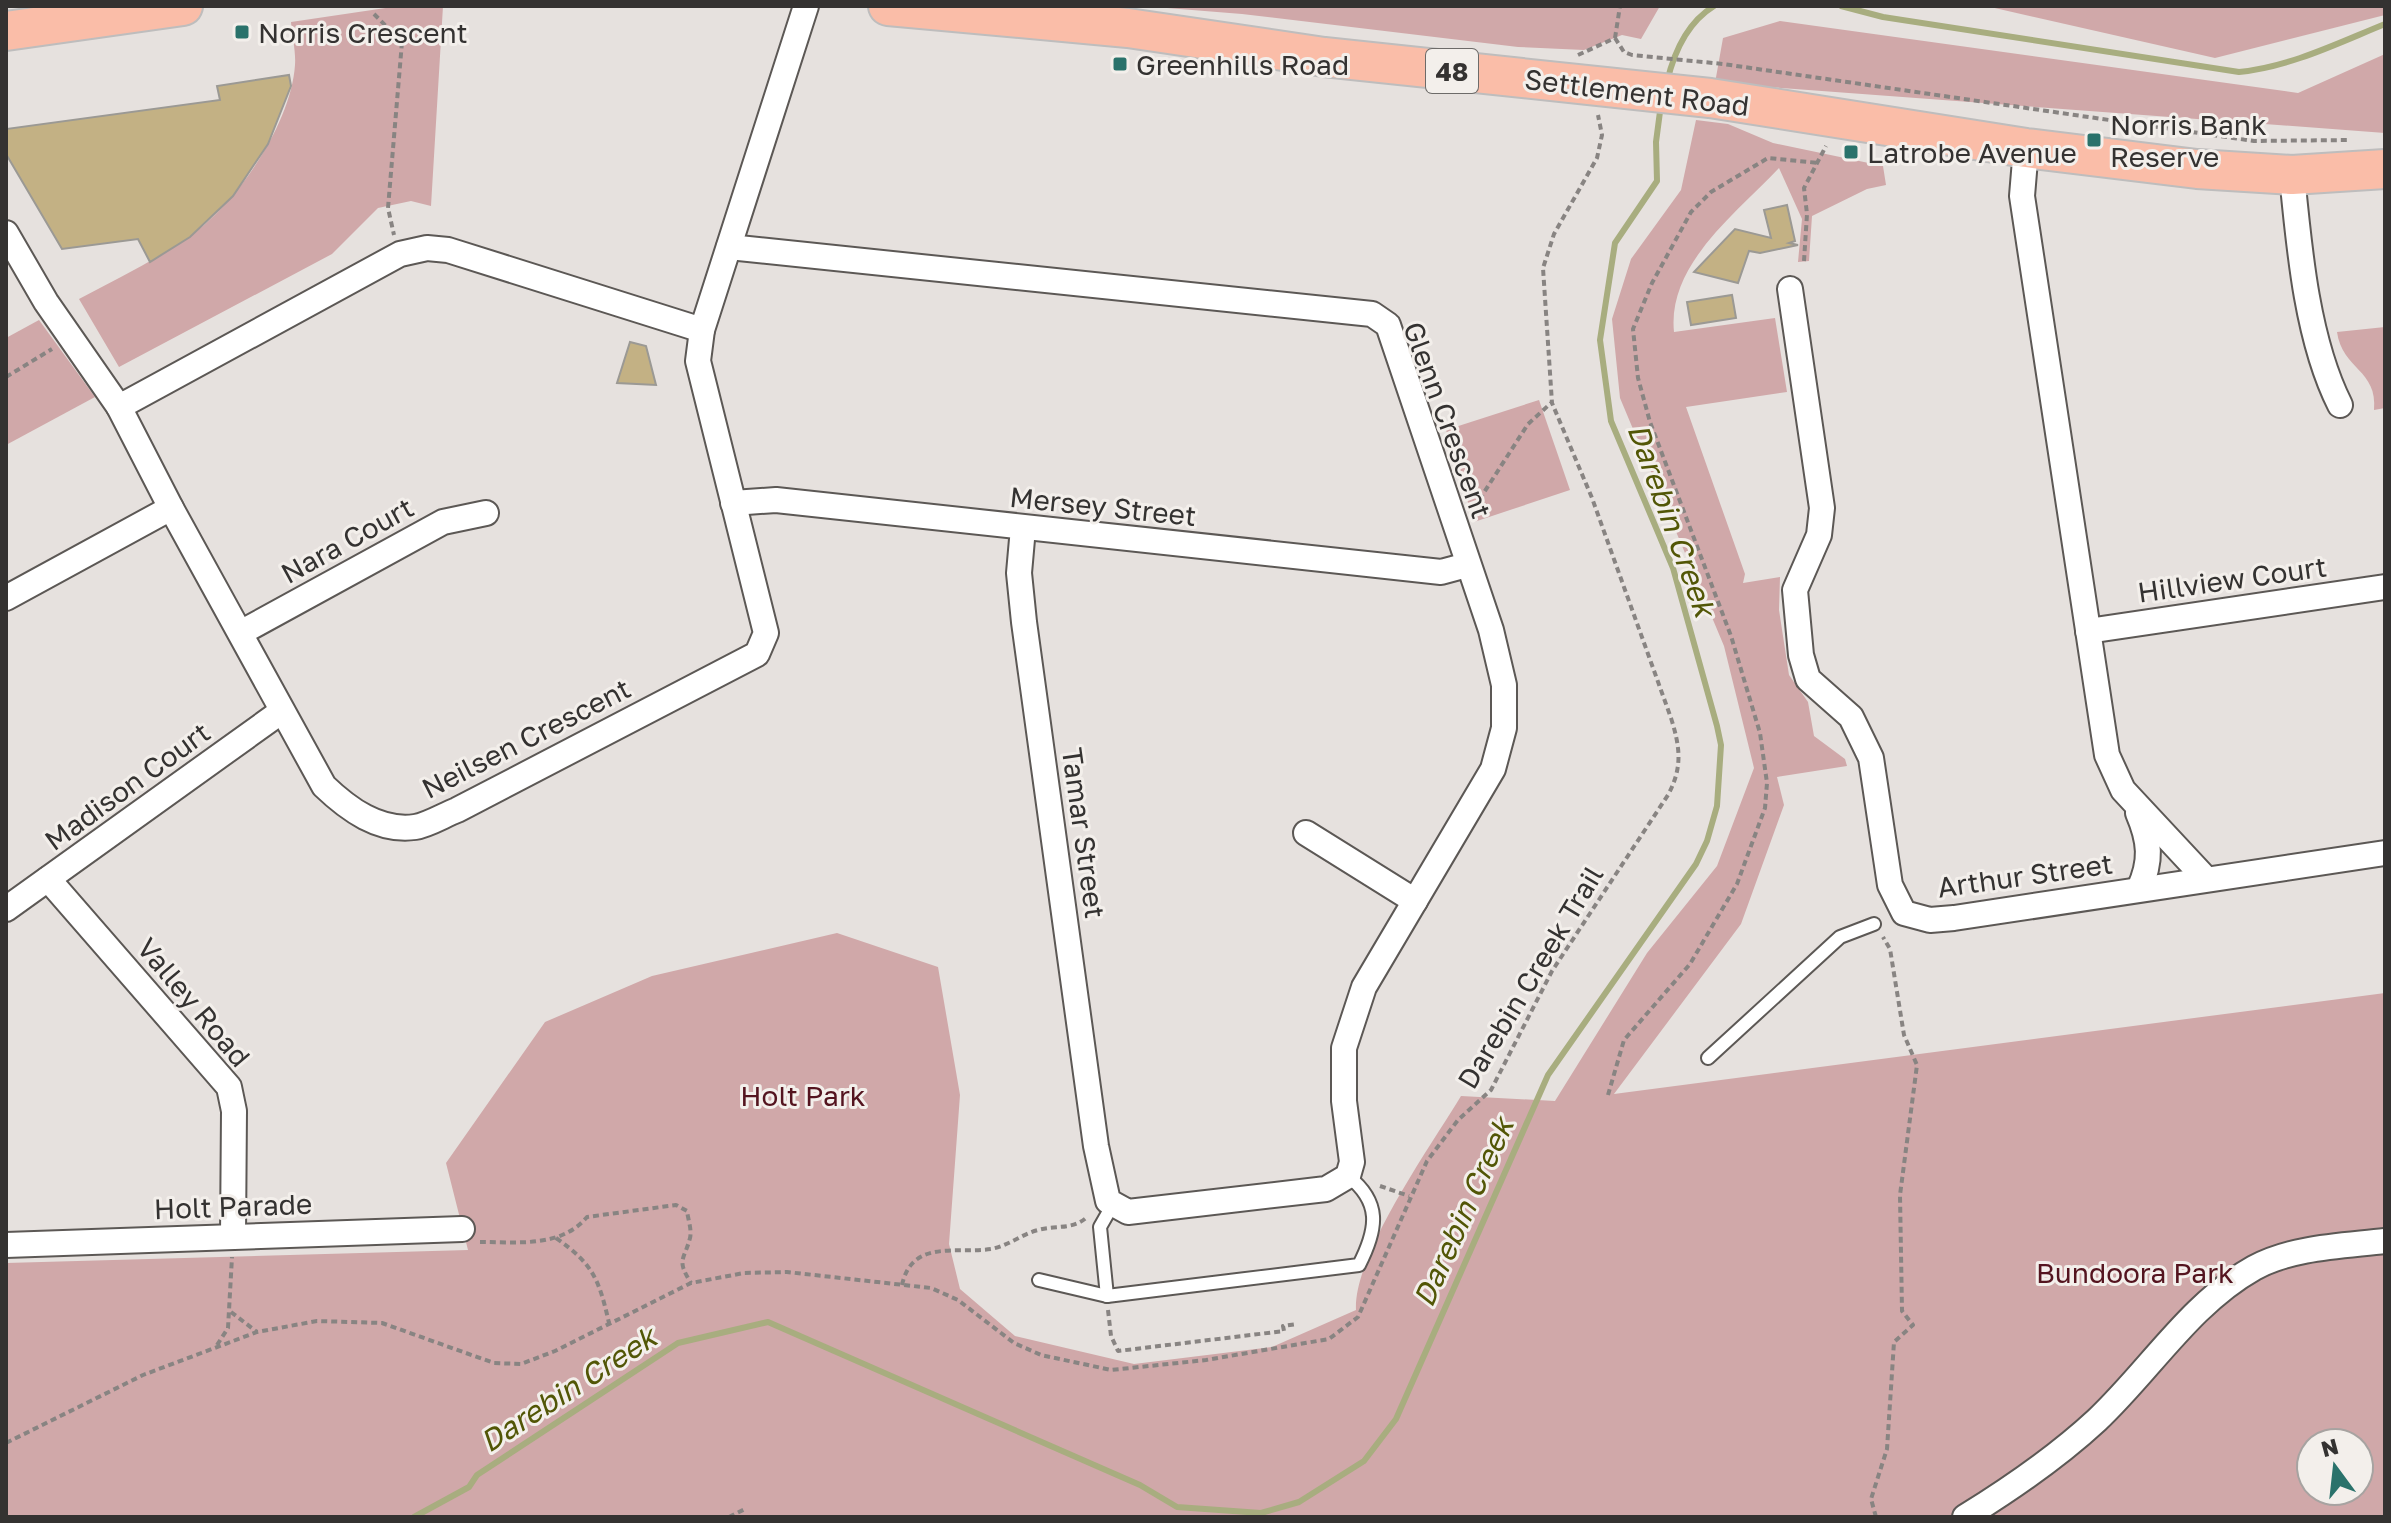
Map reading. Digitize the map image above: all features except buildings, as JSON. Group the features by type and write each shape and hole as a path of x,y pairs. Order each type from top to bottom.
{"main road":[{"path":"6,31 183,6"},
{"name":"Settlement Road","path":"888,6 1112,26 1324,57 1632,73 1716,81 1841,120 2026,148 2197,169 2292,175 2385,169"}],"street":[{"path":"6,233 70,336 119,407 400,254 427,248 448,250 702,330 806,6"},
{"path":"2026,148 2022,196 2107,755 2116,779 2134,803 2206,879"},
{"path":"2292,175 2316,338 2327,379 2340,405"},
{"name":"Glenn Crescent","path":"729,247 1372,314 1388,325 1491,630 1501,671 1504,728 1493,769 1364,987 1344,1048 1344,1101 1352,1162 1360,1178"},
{"name":"Arthur Street","path":"1790,289 1798,321 1822,508 1819,535 1795,590 1801,655 1815,688 1851,717 1865,740 1871,758 1890,885 1897,906 1916,918 1930,920 2385,853"},
{"name":"Neilsen Crescent","path":"119,407 324,786 346,807 374,822 415,827 457,810 757,654 766,633 698,361 702,330"},
{"name":"Mersey Street","path":"733,503 776,500 1441,572 1467,565"},
{"path":"6,598 171,508"},
{"name":"Nara Court","path":"242,632 443,522 486,513"},
{"name":"Tamar Street","path":"1023,528 1019,573 1024,622 1096,1146 1103,1184 1112,1206"},
{"name":"Hillview Court","path":"2088,631 2385,587"},
{"name":"Madison Court","path":"6,909 282,711"},
{"path":"2134,803 2149,846 2148,870 2139,889"},
{"path":"1306,833 1415,901"},
{"name":"Valley Road","path":"48,879 229,1087 234,1111 233,1235"},
{"path":"1112,1206 1128,1212 1326,1189 1360,1178"},
{"name":"Holt Parade","path":"6,1245 233,1235 466,1235"},
{"path":"1965,1517 2029,1477 2098,1419 2192,1317 2228,1285 2257,1266 2288,1256 2385,1241"}],"lane":[{"path":"1708,1058 1840,937 1874,924"},
{"path":"1039,1280 1107,1296 1359,1265 1367,1248 1374,1209 1360,1178"},
{"path":"1107,1296 1100,1227 1112,1206"}],"path":[{"path":"1620,6 1615,38 1632,73 2254,141 2354,140"},
{"path":"374,14 402,42 388,208 400,254"},
{"name":"Darebin Creek Trail","path":"6,1443 88,1400 257,1332 317,1321 382,1323 494,1363 521,1364 691,1283 744,1273 787,1272 931,1288 958,1300 1014,1343 1041,1355 1111,1370 1313,1344 1347,1329 1358,1317 1427,1161 1445,1136 1491,1090 1552,971 1645,831 1679,770 1679,746 1671,718 1592,498 1552,403 1543,268 1554,234 1597,158 1602,135 1596,111"},
{"path":"1804,261 1807,214 1804,188 1841,120"},
{"path":"1608,1095 1624,1040 1690,964 1737,884 1765,808 1767,783 1760,733 1731,636 1650,422 1638,378 1633,329 1652,283 1691,212 1711,192 1768,158 1819,163"},
{"path":"6,377 70,336"},
{"path":"1454,525 1471,512 1528,424 1552,403"},
{"path":"1874,924 1890,949 1904,1035 1917,1065 1900,1195 1902,1311 1913,1325 1894,1342 1887,1449 1871,1499 1876,1517"},
{"path":"1360,1178 1409,1196"},
{"path":"466,1235 556,1238 576,1230 587,1217 676,1205 687,1211 692,1236 681,1257 682,1268 691,1283"},
{"path":"902,1285 905,1271 921,1255 934,1250 992,1249 1037,1230 1080,1223 1089,1215"},
{"path":"216,1346 228,1328 231,1312 233,1235"},
{"path":"556,1238 578,1254 599,1280 609,1323"},
{"path":"1107,1296 1111,1336 1118,1351 1284,1331 1283,1326 1297,1324"},
{"path":"231,1312 257,1332"},
{"path":"729,1517 745,1509"}],"green space":[{"path":"399,6 443,6 431,206 411,201 378,208 332,254 119,367 79,299 186,239 205,225 241,185 272,138 291,88 295,60 291,22"},
{"path":"1142,6 1660,6 1641,39 1622,35 1584,50 1518,47 1242,14"},
{"path":"1986,6 2385,6 2385,15 2215,58"},
{"path":"1780,21 2298,93 2385,54 2385,133 1715,83 1723,38"},
{"name":"Bundoora Park","path":"1696,120 1728,124 1773,143 1883,166 1886,185 1867,189 1812,216 1809,261 1798,262 1802,219 1779,168 1708,241 1682,284 1675,307 1674,332 1775,318 1787,392 1686,407 1745,574 1743,583 1780,577 1779,610 1789,675 1808,702 1814,736 1845,759 1847,766 1777,777 1784,805 1741,924 1614,1094 2385,993 2385,1517 6,1517 6,1263 468,1250 446,1163 545,1022 652,976 837,933 938,967 960,1095 949,1244 960,1289 1015,1336 1134,1364 1272,1347 1356,1310 1358,1287 1380,1231 1461,1096 1555,1101 1647,953 1717,866 1754,768 1724,646 1620,398 1612,319 1631,259 1681,190"},
{"path":"39,320 95,397 6,445 6,338"},
{"path":"2385,327 2385,408 2374,410 2371,386 2345,354 2337,332"},
{"path":"1539,400 1570,490 1474,522 1446,430"}],"waterway":[{"name":"Darebin Creek","path":"1667,82 1683,39 1697,20 1714,6"},
{"name":"Darebin Creek","path":"1841,6 1883,17 2239,72 2295,60 2385,24"},
{"name":"Darebin Creek","path":"414,1517 469,1487 477,1475 678,1343 768,1322 1140,1485 1177,1507 1261,1513 1299,1502 1364,1461 1396,1419 1548,1075 1696,864 1707,841 1717,806 1721,745 1717,726 1673,568 1611,421 1600,340 1615,243 1657,181 1656,142 1661,104"}],"place":[{"name":"Norris Crescent","path":"242,32"},
{"name":"Greenhills Road","path":"1120,64"},
{"name":"Norris Bank Reserve","path":"2094,140"},
{"name":"Latrobe Avenue","path":"1851,152"}],"park label":[{"name":"Holt Park","path":"803,1095"}]}
